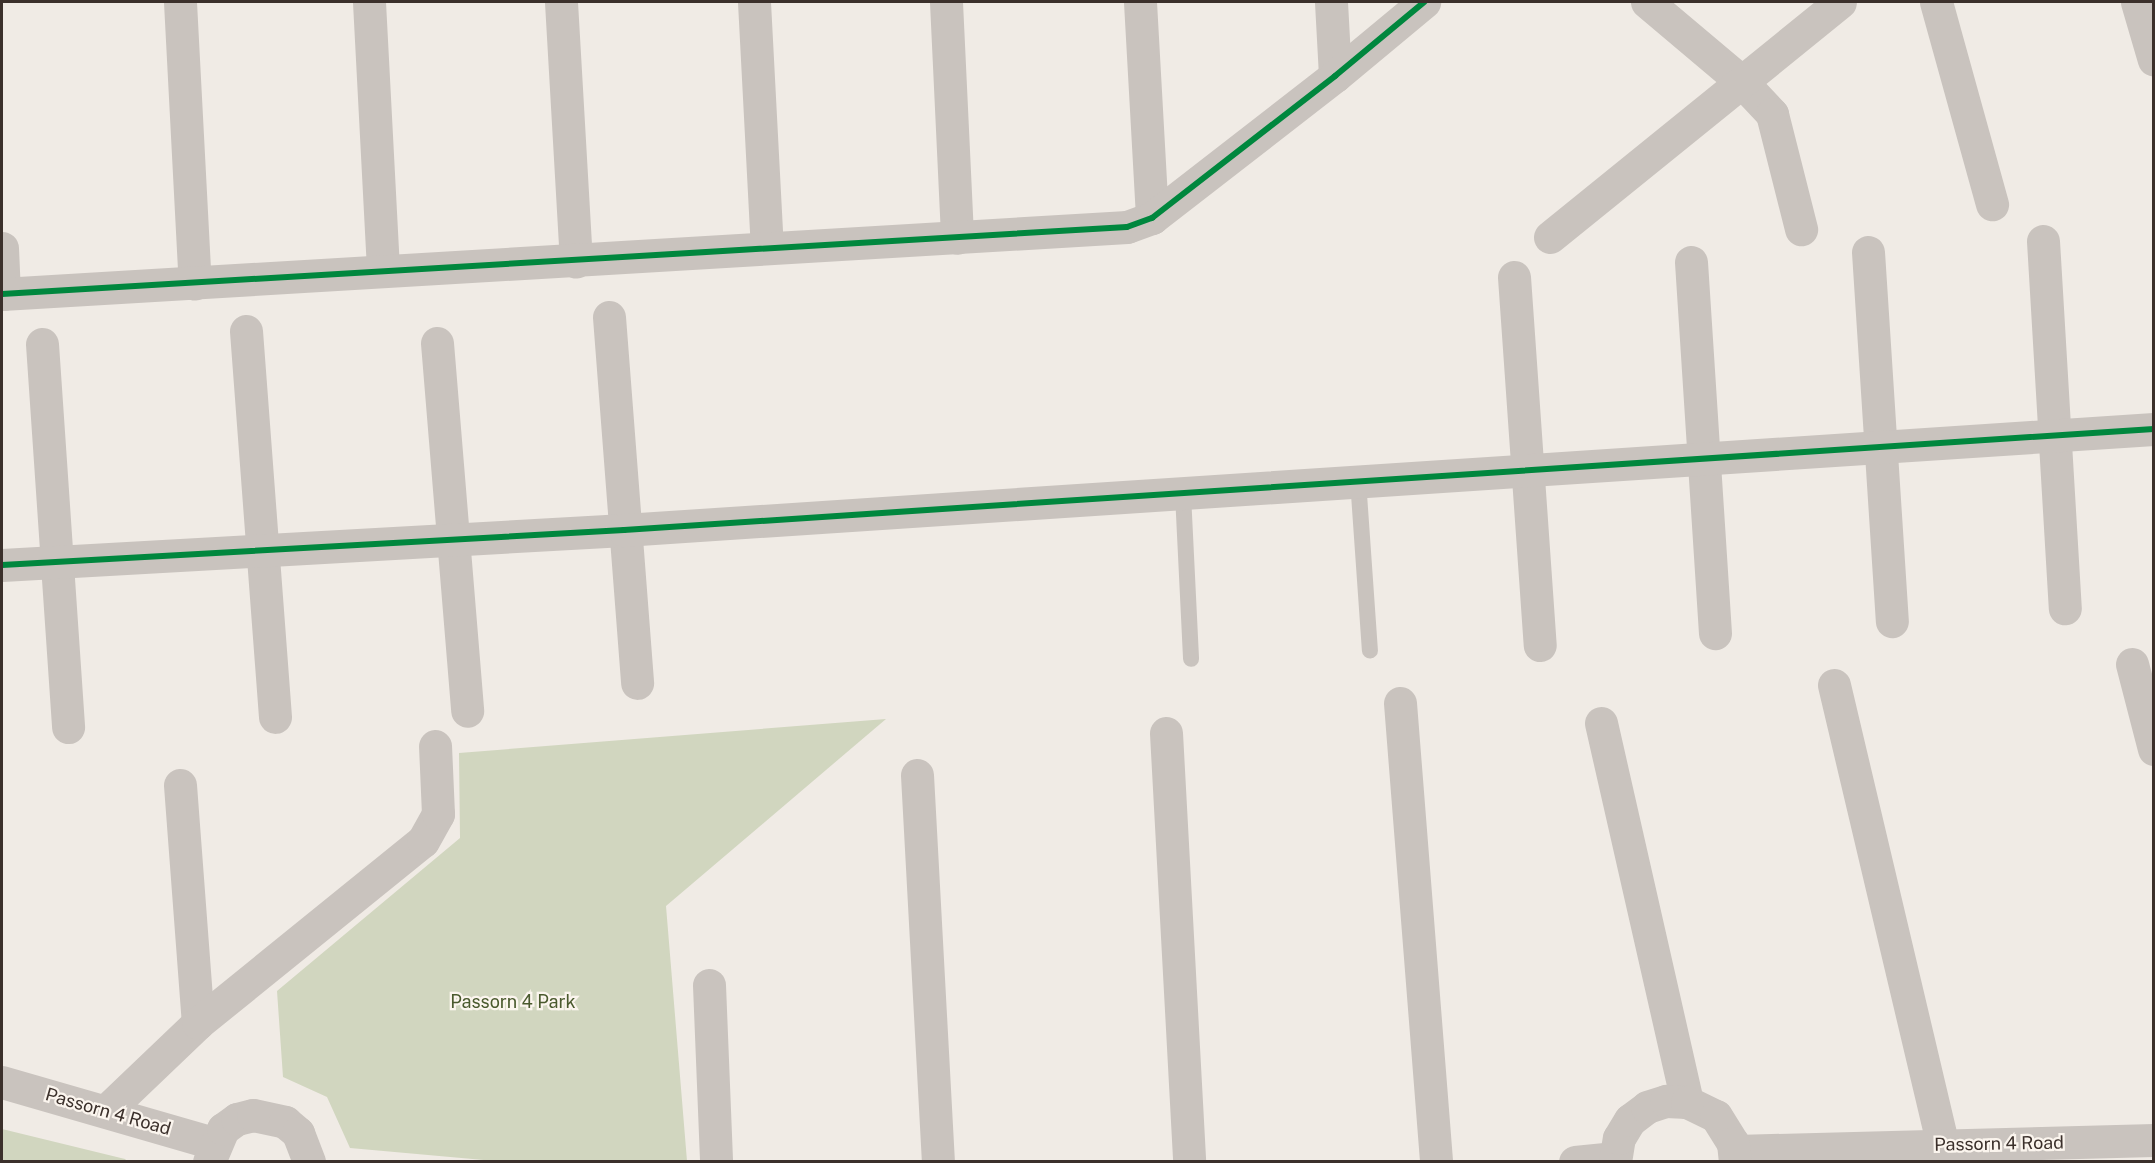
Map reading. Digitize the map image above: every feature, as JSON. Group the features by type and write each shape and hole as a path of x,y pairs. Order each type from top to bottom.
{"street":[{"path":"180,2 195,284"},
{"path":"369,2 383,271"},
{"path":"561,2 576,262"},
{"path":"754,2 766,248"},
{"path":"946,2 957,238"},
{"path":"1140,2 1152,218"},
{"path":"1331,2 1335,76"},
{"path":"2,248 3,294 1106,230 1152,218 1335,76 1424,2"},
{"path":"1647,2 1742,82 1772,114 1801,229"},
{"path":"1550,237 1840,2"},
{"path":"1936,2 1992,204"},
{"path":"2137,2 2154,60"},
{"path":"2043,241 2066,608"},
{"path":"1868,252 1892,621"},
{"path":"1691,262 1715,633"},
{"path":"1514,277 1540,645"},
{"path":"609,317 637,683"},
{"path":"246,330 275,717"},
{"path":"437,343 467,711"},
{"path":"42,344 68,727"},
{"path":"2,565 624,530 1183,494 1704,456 2154,429"},
{"path":"2132,664 2154,749"},
{"path":"1834,684 1956,1151"},
{"path":"1400,703 1436,1161"},
{"path":"1601,723 1687,1102"},
{"path":"1166,733 1189,1161"},
{"path":"107,1110 198,1023 423,841 433,828 438,814 435,746"},
{"path":"917,775 938,1161"},
{"path":"180,785 198,1023"},
{"path":"709,985 716,1161"},
{"name":"Passorn 4 Road","path":"2,1082 107,1110 211,1152"},
{"name":"Passorn 4 Road","path":"1575,1161 1615,1160 1625,1129 1647,1107 1666,1101 1687,1102 1716,1116 1726,1128 1736,1156 1956,1151 2154,1140"},
{"path":"211,1152 237,1119 270,1116 298,1133 309,1161"}],"lane":[{"path":"1358,480 1370,651"},
{"path":"1183,494 1191,659"}],"green space":[{"name":"Passorn 4 Park","path":"886,719 666,906 687,1161 506,1162 350,1148 327,1097 283,1077 277,991 460,838 459,753"},
{"path":"2,1129 125,1159 127,1161 2,1161"}],"cycle path":[{"path":"2,294 1127,227 1152,218 1335,76 1424,2"},
{"path":"2,565 624,530 2154,429"}]}
